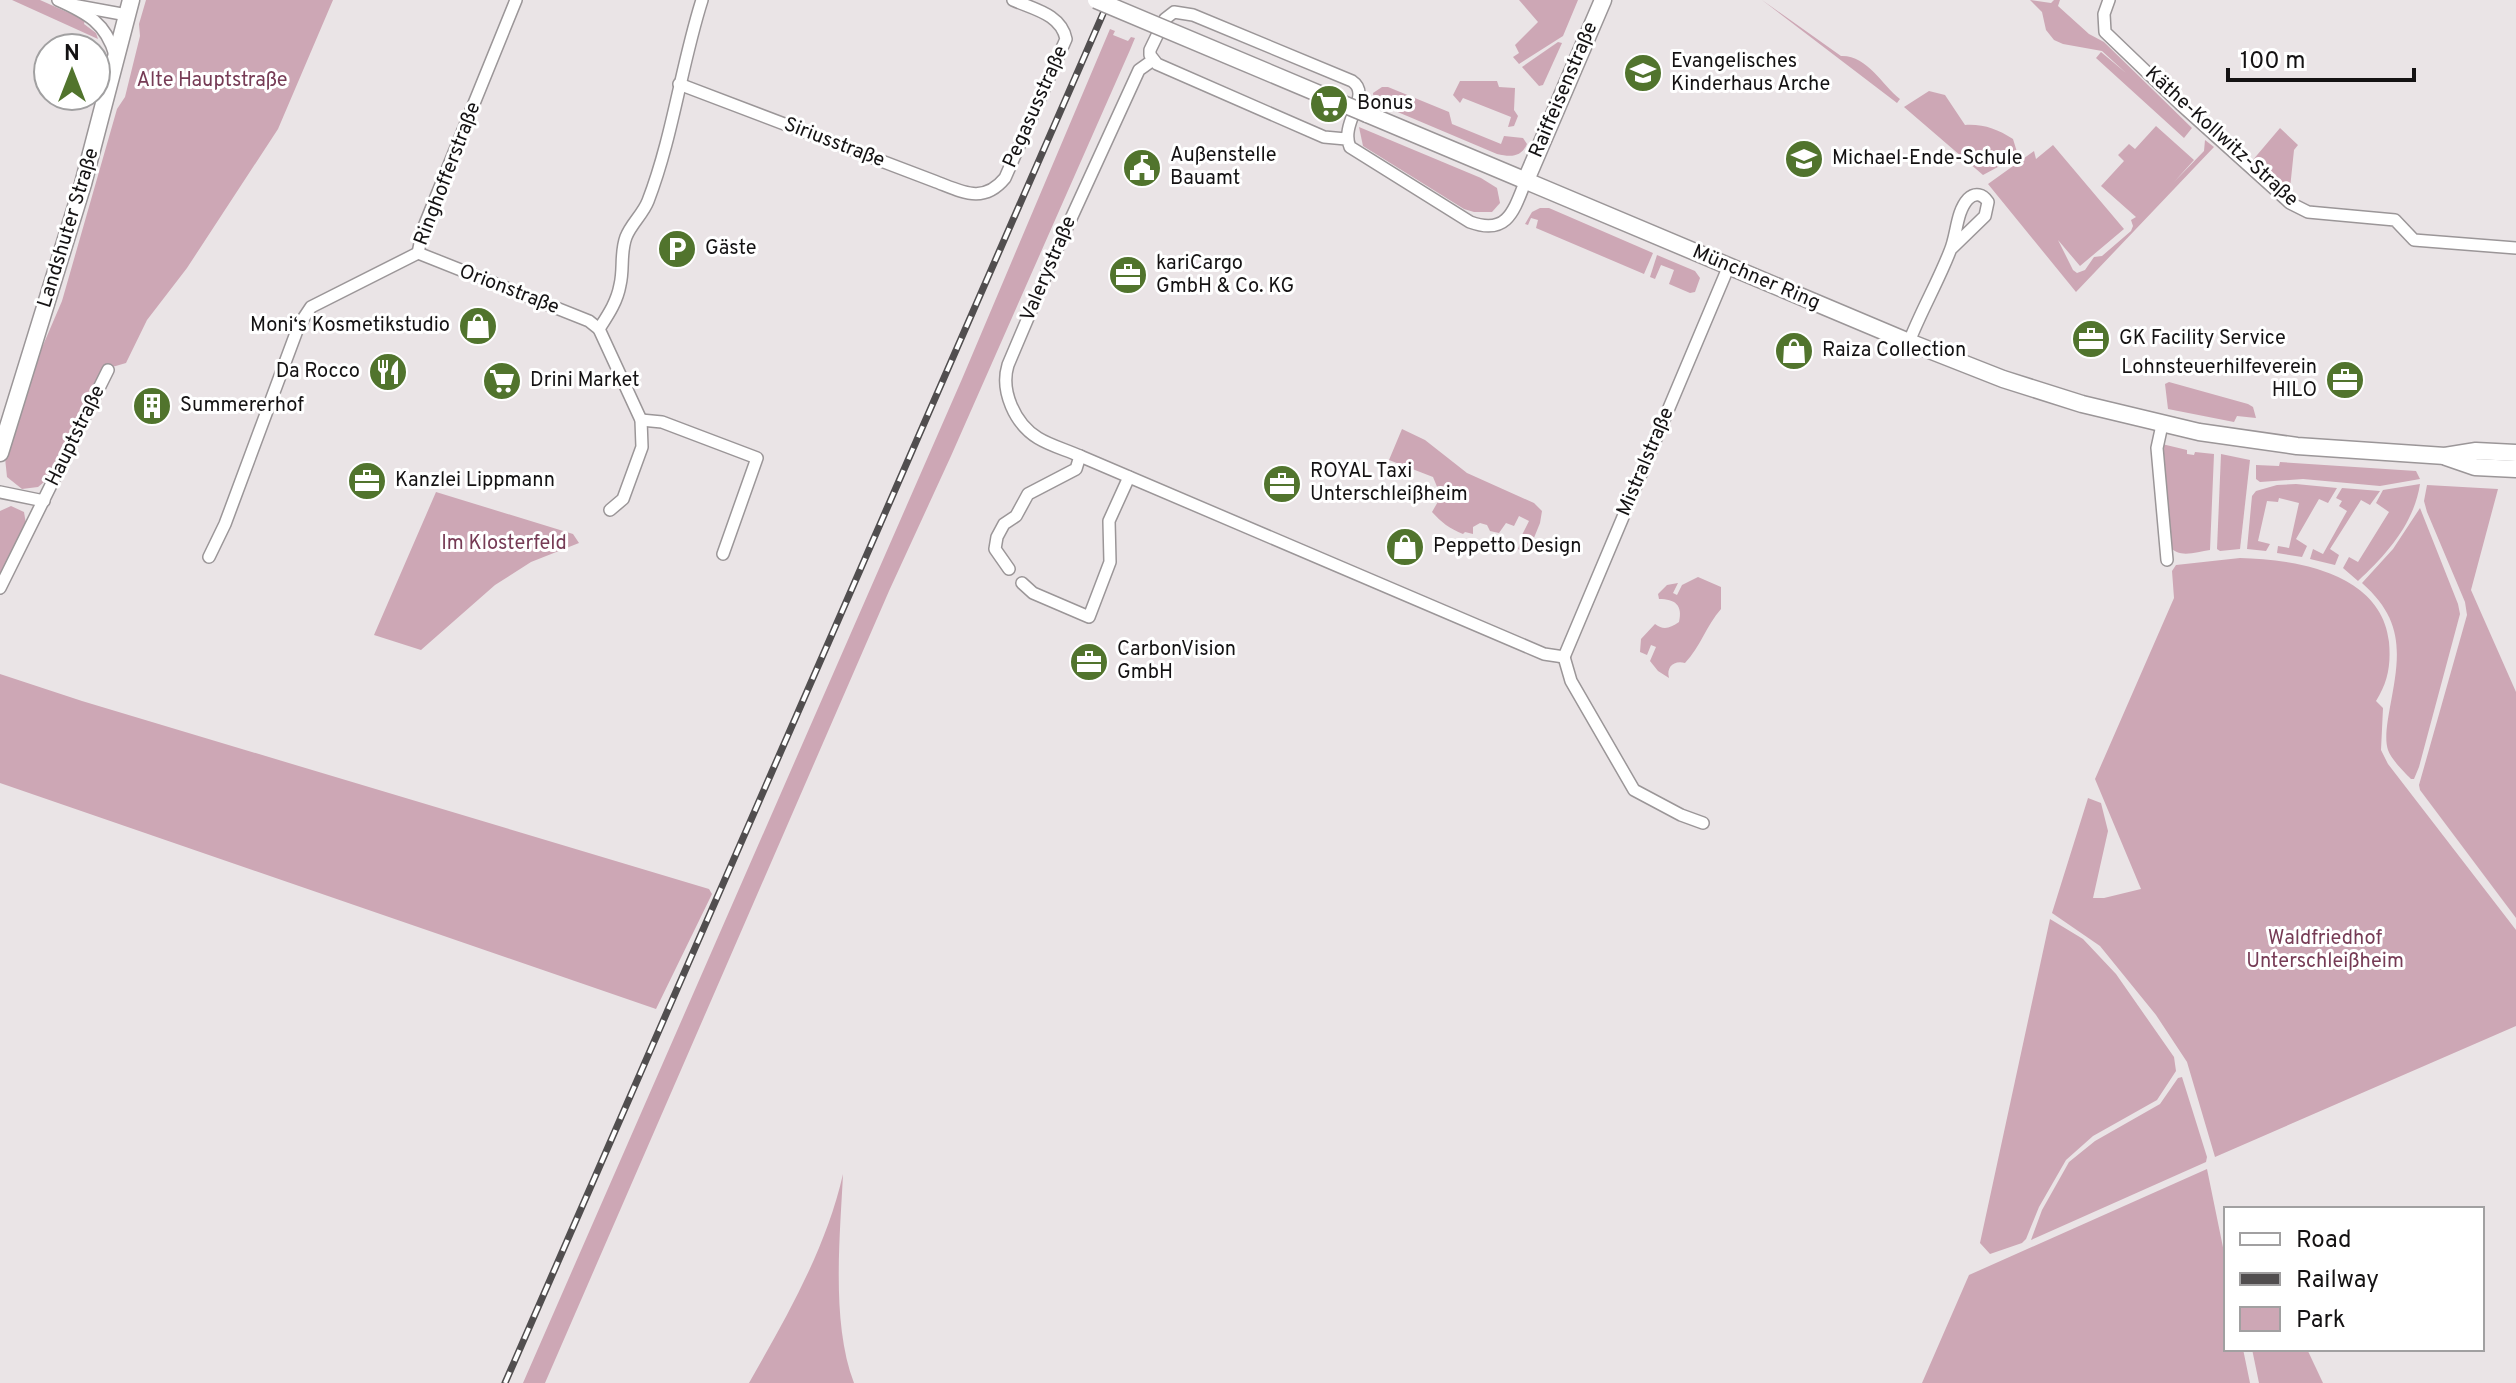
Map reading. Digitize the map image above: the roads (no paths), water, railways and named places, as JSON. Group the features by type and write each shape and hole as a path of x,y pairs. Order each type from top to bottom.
{"main road":[{"name":"Münchner Ring","path":"1096,0 1728,268 2003,379 2162,425 2297,446 2445,456 2476,451 2516,453"},
{"name":"Raiffeisenstraße","path":"1526,180 1603,0"},
{"name":"Landshuter Straße","path":"0,453 71,224 129,7"},
{"name":"Münchner Ring","path":"2445,456 2475,467 2516,469"}],"street":[{"name":"Ringhofferstraße","path":"209,557 225,524 299,325 311,307 418,253 423,229 516,0"},
{"path":"610,510 623,499 642,447 641,420 599,329 613,306 621,283 621,251 627,233 647,204 668,137 687,47 702,0"},
{"name":"Pegasusstraße","path":"990,192 1005,178 1066,39 1057,20 1013,0"},
{"name":"Käthe-Kollwitz-Straße","path":"2109,0 2104,14 2105,32 2290,203 2308,212 2395,220 2414,240 2516,248"},
{"path":"63,2 129,7"},
{"path":"63,2 102,26 110,37 116,59"},
{"path":"1346,139 1324,137 1164,68 1153,60 1150,50 1165,19 1174,12 1193,15 1358,86 1361,93 1348,124 1346,139 1350,147 1479,226 1495,227 1504,223 1514,209 1526,180"},
{"name":"Valerystraße","path":"1153,60 1139,70 1132,83 1004,377 1010,402 1022,425 1039,438 1129,477 1544,654 1564,657"},
{"name":"Siriusstraße","path":"679,84 934,181 972,194 990,192"},
{"path":"1909,342 1951,249 1965,204 1977,194 1984,196 1988,202 1985,216 1951,249"},
{"name":"Orionstraße","path":"418,253 589,321 599,329"},
{"name":"Mistralstraße","path":"1564,657 1728,268"},
{"name":"Hauptstraße","path":"0,588 108,370"},
{"path":"641,420 662,422 757,458 723,554"},
{"path":"2162,425 2157,448 2167,560"},
{"path":"1009,569 995,549 1004,524 1016,516 1028,494 1076,469 1080,456"},
{"path":"1022,583 1033,593 1089,617 1110,562 1109,521 1129,477"},
{"name":"Hauptstraße","path":"0,492 44,501"},
{"path":"1564,657 1571,681 1634,790 1703,823"}],"railway":[{"path":"505,1383 1109,0"}],"place":[{"name":"Evangelisches Kinderhaus Arche","path":"1643,73"},
{"name":"Bonus","path":"1329,104"},
{"name":"Michael-Ende-Schule","path":"1804,159"},
{"name":"Außenstelle Bauamt","path":"1142,168"},
{"name":"Gäste","path":"677,249"},
{"name":"kariCargo GmbH & Co. KG","path":"1128,275"},
{"name":"Moni‘s Kosmetikstudio","path":"478,326"},
{"name":"GK Facility Service","path":"2091,339"},
{"name":"Raiza Collection","path":"1794,351"},
{"name":"Da Rocco","path":"388,372"},
{"name":"Lohnsteuerhilfeverein HILO","path":"2345,380"},
{"name":"Drini Market","path":"502,381"},
{"name":"Summererhof","path":"152,406"},
{"name":"Kanzlei Lippmann","path":"367,481"},
{"name":"ROYAL Taxi Unterschleißheim","path":"1282,484"},
{"name":"Peppetto Design","path":"1405,547"},
{"name":"CarbonVision GmbH","path":"1089,662"}],"park label":[{"name":"Alte Hauptstraße","path":"212,81"},
{"name":"Im Klosterfeld","path":"504,544"},
{"name":"Waldfriedhof Unterschleißheim","path":"2325,950"}]}
